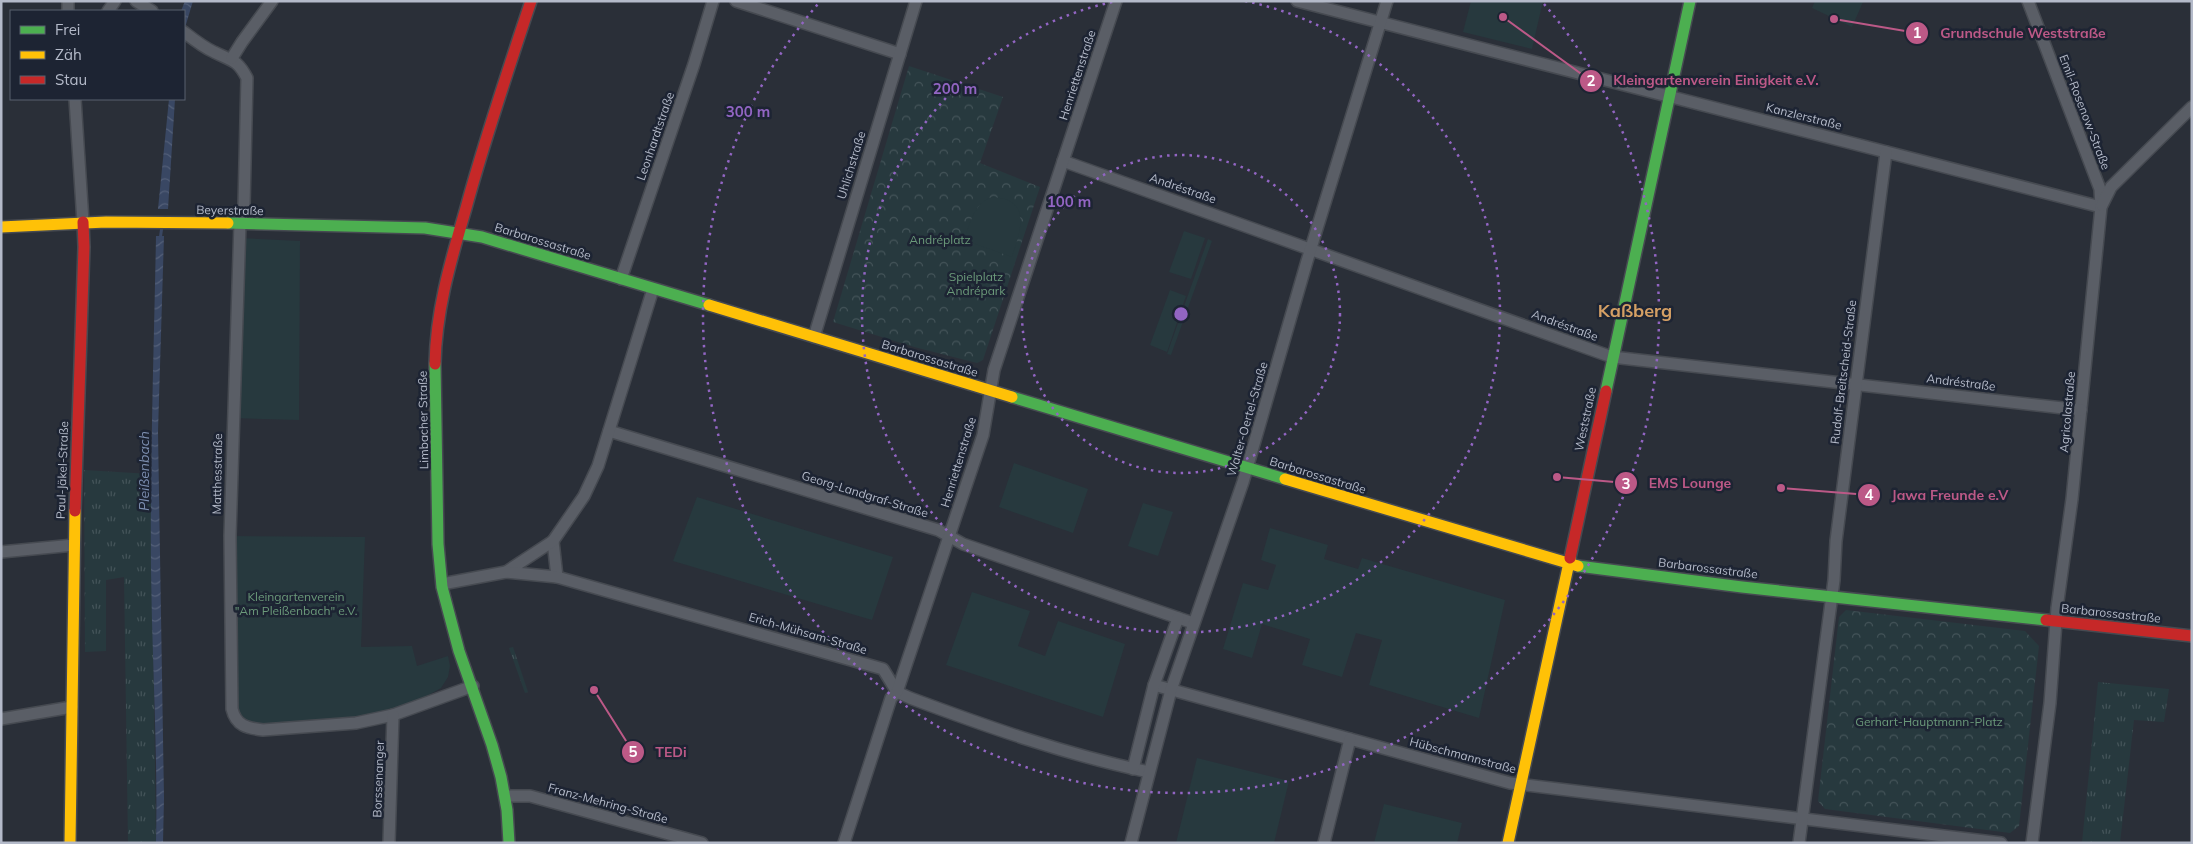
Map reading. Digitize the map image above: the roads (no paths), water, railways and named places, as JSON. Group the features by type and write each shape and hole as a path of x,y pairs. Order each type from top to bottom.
{"street":[{"path":"136,1 150,10"},
{"path":"185,33 214,52 232,58 272,1"},
{"name":"Limbacher Straße","path":"509,843 506,796 472,686 450,625 442,584 438,527 436,348 440,307 458,233 531,1"},
{"name":"Leonhardtstraße","path":"621,279 694,64 713,1"},
{"path":"736,1 900,54"},
{"name":"Uhlichstraße","path":"814,337 916,1"},
{"name":"Henriettenstraße","path":"844,843 891,698 897,692 983,435 994,370 1116,1"},
{"name":"Kanzlerstraße","path":"1297,1 2101,207"},
{"name":"Walter-Oertel-Straße","path":"1131,843 1170,690 1226,535 1387,1"},
{"name":"Weststraße","path":"1508,843 1690,1"},
{"name":"Emil-Rosenow-Straße","path":"2028,1 2100,189 2101,207"},
{"name":"Matthesstraße","path":"232,58 242,67 247,78 244,205 240,223 230,536 232,709 235,719 241,725 250,728 275,730 356,723 393,715 472,686"},
{"name":"Paul-Jäkel-Straße","path":"70,843 74,545 83,222 75,100"},
{"path":"2101,207 2111,187 2192,107"},
{"name":"Rudolf-Breitscheid-Straße","path":"1831,596 1836,541 1886,152"},
{"name":"Andréstraße","path":"1063,161 1612,357 2081,410"},
{"name":"Agricolastraße","path":"2056,620 2072,499 2101,207"},
{"name":"Beyerstraße","path":"1,227 83,222 240,223 420,228 458,233"},
{"name":"Barbarossastraße","path":"458,233 482,236 1569,565 2192,636"},
{"path":"506,572 553,541 584,496 598,466 653,289"},
{"name":"Georg-Landgraf-Straße","path":"609,431 938,530 963,544 1194,623"},
{"path":"553,541 557,576"},
{"path":"1,552 74,545"},
{"name":"Erich-Mühsam-Straße","path":"442,584 506,572 557,576 883,669 897,692"},
{"path":"1799,843 1831,596"},
{"path":"1133,769 1154,685 1178,618"},
{"path":"2032,843 2050,703 2056,620"},
{"name":"Hübschmannstraße","path":"1154,685 1521,785 1802,818"},
{"path":"897,692 1013,735 1149,772"},
{"path":"1,719 72,707"},
{"name":"Borssenanger","path":"389,843 393,715"},
{"path":"1324,843 1350,739"},
{"name":"Franz-Mehring-Straße","path":"506,796 530,796 702,843"},
{"path":"1802,818 2001,843"}],"water":[{"path":"185,1 193,1 185,28 185,10 181,10"},
{"path":"169,100 175,100 168,209 158,209"},
{"path":"156,236 164,236 158,432 164,798 163,843 156,843 151,570"}],"waterway":[{"name":"Pleißenbach","path":"160,240 162,226"}],"place":[{"name":"Kleingartenverein Einigkeit e.V.","path":"1503,17"},
{"name":"Grundschule Weststraße","path":"1834,19"},
{"name":"EMS Lounge","path":"1557,477"},
{"name":"Jawa Freunde e.V","path":"1781,488"},
{"name":"TEDi","path":"594,690"}],"district":[{"name":"Kaßberg","path":"1635,310"}],"park label":[{"name":"Andréplatz","path":"940,239"},
{"name":"Spielplatz Andrépark","path":"976,283"},
{"name":"Kleingartenverein \"Am Pleißenbach\" e.V.","path":"296,603"},
{"name":"Gerhart-Hauptmann-Platz","path":"1929,721"}]}
